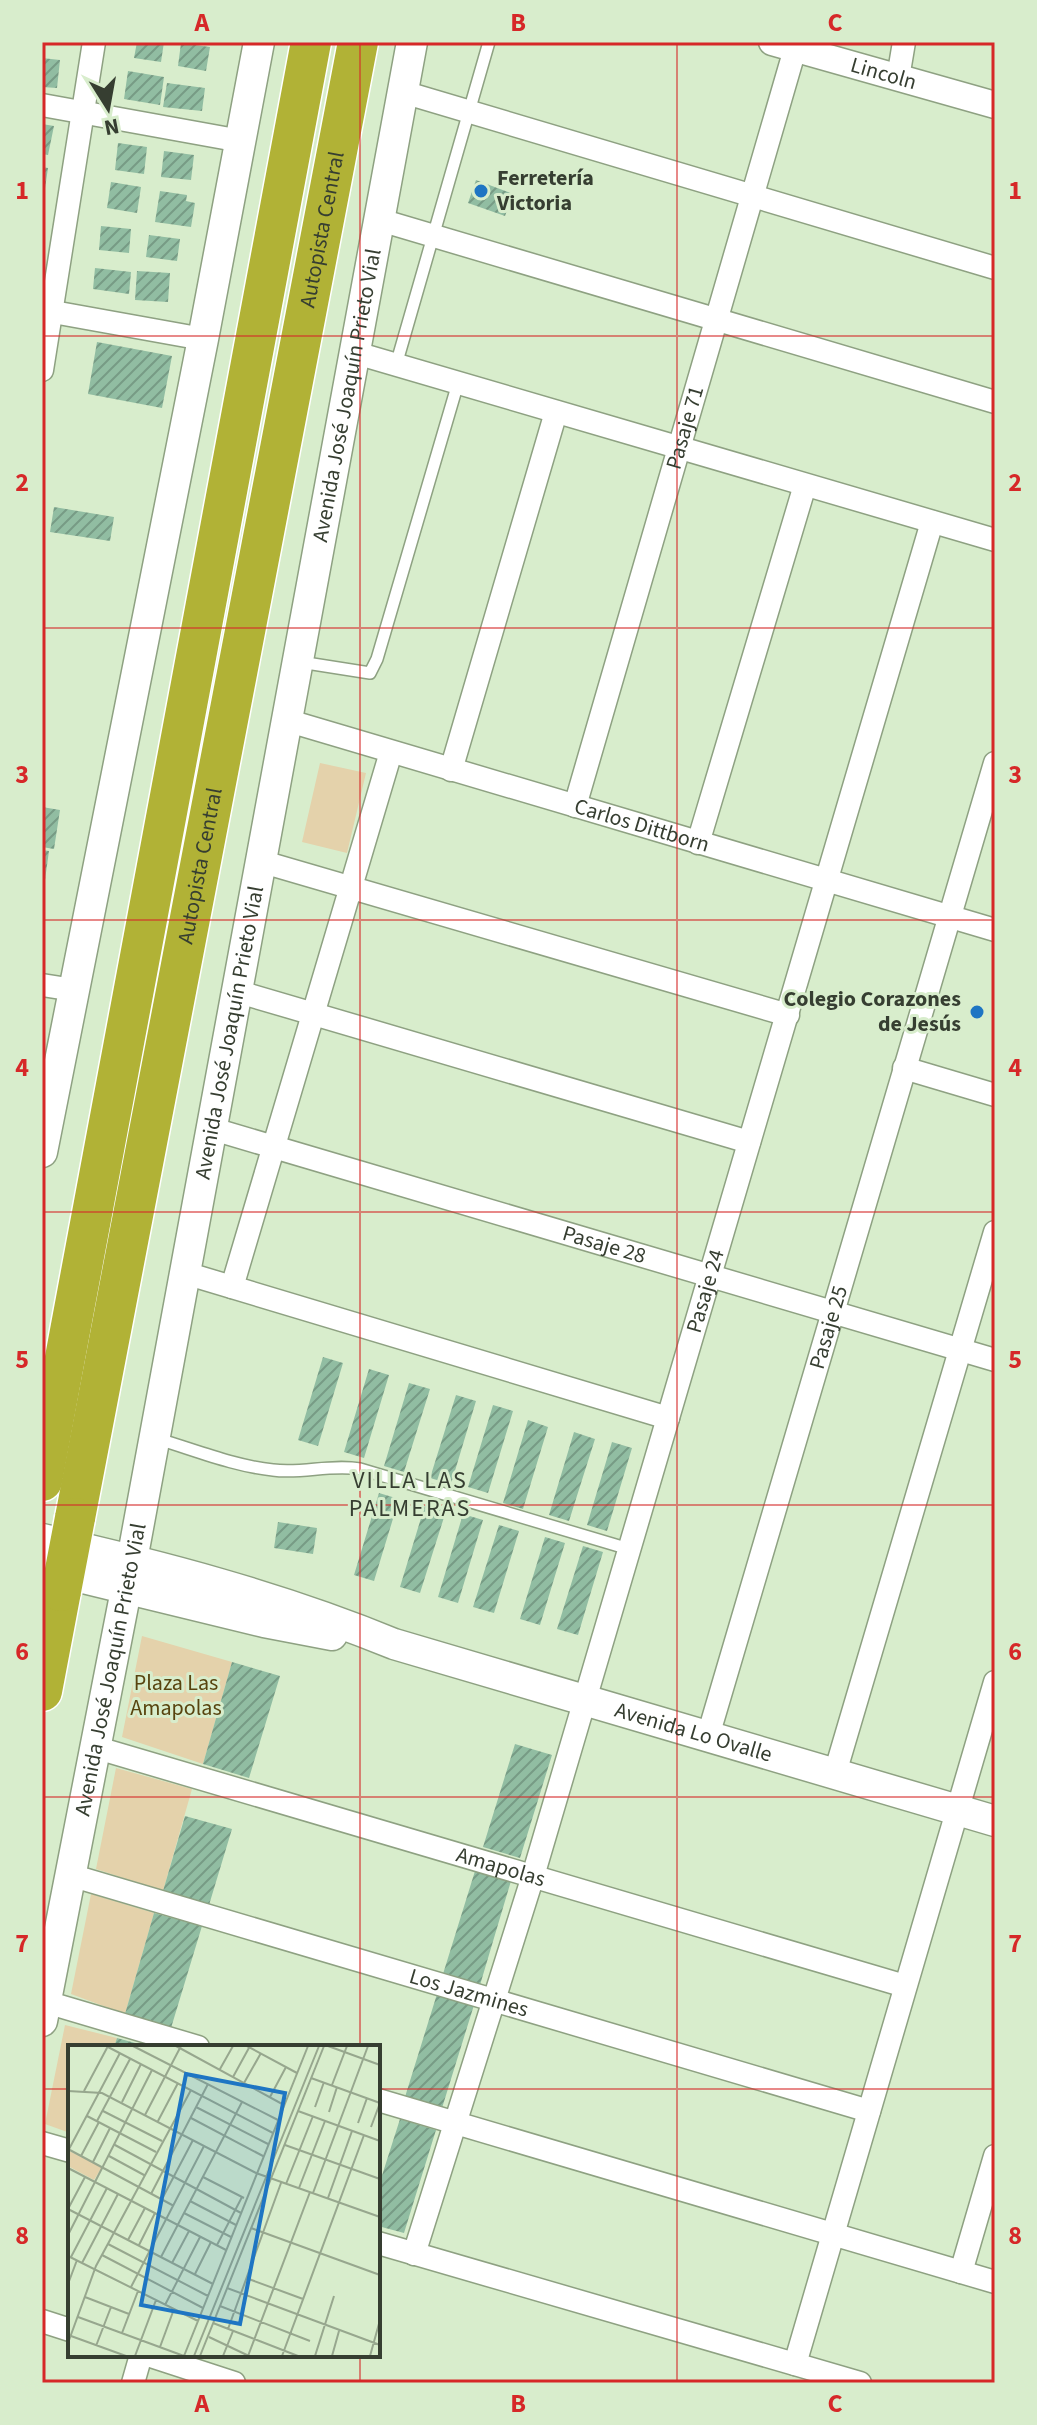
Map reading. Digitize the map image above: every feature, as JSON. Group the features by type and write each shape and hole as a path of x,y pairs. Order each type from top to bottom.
{"highway":[{"name":"Autopista Central","path":"42,1481 311,42"},
{"name":"Autopista Central","path":"42,1691 52,1580 75,1518 358,42"}],"main road":[{"path":"42,1152 259,42"},
{"name":"Avenida José Joaquín Prieto Vial","path":"44,2011 239,992 412,42"},
{"name":"Avenida Lo Ovalle","path":"42,1539 264,1622 394,1644 995,1821"},
{"name":"Avenida Lo Ovalle","path":"52,1580 129,1573"}],"street":[{"path":"42,370 47,311 94,42"},
{"path":"898,78 904,42"},
{"name":"Lincoln","path":"783,45 995,105"},
{"name":"Pasaje 71","path":"575,806 752,196 783,45"},
{"path":"403,92 995,268"},
{"path":"42,105 241,141"},
{"path":"380,220 995,402"},
{"path":"47,311 203,339"},
{"path":"356,353 995,540"},
{"path":"451,770 556,412"},
{"path":"698,843 805,485"},
{"name":"Pasaje 24","path":"414,2254 533,1876 932,522"},
{"name":"Carlos Dittborn","path":"289,721 995,930"},
{"path":"232,1287 391,752"},
{"name":"Pasaje 25","path":"708,1736 995,763"},
{"path":"263,862 788,1015"},
{"path":"42,985 74,990"},
{"path":"239,992 749,1142"},
{"path":"904,1068 995,1095"},
{"name":"Pasaje 28","path":"213,1129 995,1360"},
{"path":"835,1773 995,1232"},
{"path":"185,1273 668,1418"},
{"path":"795,2364 995,1682"},
{"name":"Amapolas","path":"94,1747 905,1986"},
{"name":"Los Jazmines","path":"70,1875 869,2111"},
{"path":"44,2011 189,2045"},
{"path":"380,2101 995,2282"},
{"path":"42,2143 68,2150"},
{"path":"961,2272 995,2156"},
{"path":"380,2244 860,2383"},
{"path":"42,2321 68,2329"},
{"path":"133,2383 140,2357"},
{"path":"154,2357 234,2383"}],"lane":[{"path":"396,365 489,42"},
{"path":"300,662 370,673 377,659 458,383"},
{"path":"154,1438 263,1469 285,1471 336,1466 360,1469 629,1549"}],"green space":[{"path":"320,763 366,773 347,853 302,842"},
{"name":"Plaza Las Amapolas","path":"142,1636 232,1662 203,1764 122,1737"},
{"name":"Plaza Las Amapolas","path":"116,1768 192,1789 163,1891 96,1869"},
{"path":"91,1894 154,1913 125,2014 71,1994"},
{"path":"65,2025 117,2038 115,2045 68,2045 68,2132 45,2124"}],"building":[{"path":"137,42 164,42 161,62 134,58"},
{"path":"181,43 210,47 206,71 178,66"},
{"path":"42,58 60,60 57,88 42,87"},
{"path":"128,71 164,77 160,105 124,99"},
{"path":"167,83 205,88 202,111 163,107"},
{"path":"42,124 54,126 48,155 42,154"},
{"path":"118,143 147,147 144,174 115,170"},
{"path":"164,151 194,155 191,180 161,177"},
{"path":"42,167 48,168 44,195 42,195"},
{"path":"476,180 513,194 505,216 468,203"},
{"path":"111,182 141,187 137,213 107,208"},
{"path":"160,191 187,195 186,201 195,203 191,227 155,222"},
{"path":"101,226 131,229 129,253 99,250"},
{"path":"149,235 180,239 177,261 146,257"},
{"path":"95,268 131,272 129,294 93,289"},
{"path":"137,271 170,273 168,302 135,300"},
{"path":"97,342 172,356 162,408 88,394"},
{"path":"54,507 114,517 110,541 50,532"},
{"path":"42,807 60,810 54,849 42,847"},
{"path":"42,850 49,851 44,887 42,887"},
{"path":"323,1357 343,1363 318,1446 298,1440"},
{"path":"369,1369 389,1375 364,1458 344,1452"},
{"path":"409,1383 430,1389 404,1472 384,1466"},
{"path":"456,1395 476,1401 451,1484 430,1478"},
{"path":"493,1405 513,1411 488,1493 468,1487"},
{"path":"528,1420 548,1427 523,1509 503,1503"},
{"path":"574,1432 595,1439 569,1521 549,1515"},
{"path":"612,1442 632,1448 607,1531 587,1525"},
{"path":"379,1493 399,1499 374,1581 354,1575"},
{"path":"425,1505 446,1511 420,1593 400,1587"},
{"path":"463,1514 483,1520 458,1603 438,1597"},
{"path":"278,1522 317,1528 313,1554 274,1548"},
{"path":"499,1525 519,1531 494,1613 473,1607"},
{"path":"545,1537 565,1543 540,1625 520,1619"},
{"path":"583,1546 603,1552 578,1635 557,1629"},
{"path":"232,1662 280,1676 249,1778 203,1764"},
{"path":"515,1744 552,1755 520,1858 483,1847"},
{"path":"185,1816 232,1829 209,1905 163,1891"},
{"path":"475,1871 511,1881 480,1985 443,1974"},
{"path":"154,1913 202,1926 171,2028 125,2014"},
{"path":"437,1994 474,2005 442,2108 405,2097"},
{"path":"117,2038 142,2045 115,2045"},
{"path":"400,2119 436,2130 404,2233 380,2227 380,2182"}],"place":[{"name":"Ferretería Victoria","path":"481,191"},
{"name":"Colegio Corazones de Jesús","path":"977,1012"}],"district":[{"name":"VILLA LAS PALMERAS","path":"410,1494"}]}
